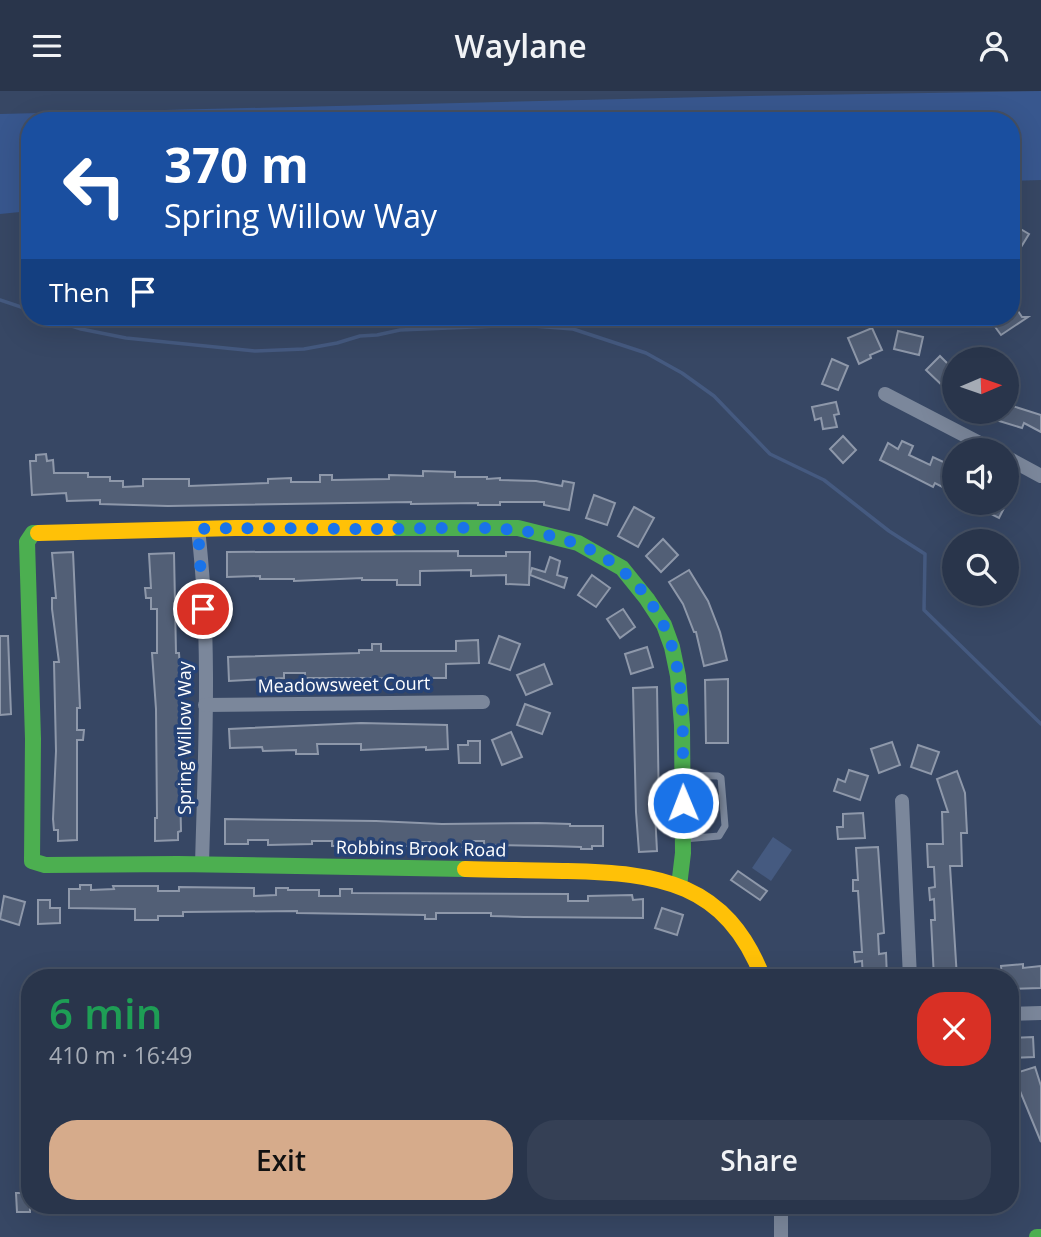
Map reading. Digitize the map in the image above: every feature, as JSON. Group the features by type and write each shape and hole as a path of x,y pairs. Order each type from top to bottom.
{"street":[{"path":"885,394 970,438"},
{"path":"1019,464 1041,476"},
{"path":"198,529 517,528 578,543 622,568 664,625 678,676 683,775 683,839 679,886"},
{"name":"Spring Willow Way","path":"198,529 202,562 205,705 202,864"},
{"name":"Robbins Brook Road","path":"198,529 33,533 27,542 33,739 32,861 45,865 202,864 623,872 666,881 693,891 719,910 736,927 760,969"},
{"name":"Meadowsweet Court","path":"205,705 483,702"},
{"path":"902,801 909,969"},
{"path":"1019,1014 1041,1013"},
{"path":"780,1214 781,1237"}],"lane":[{"path":"683,775 721,778 725,826 719,836 683,839"}],"shaded area":[{"path":"1041,91 1041,180 1020,181 1020,112 83,112"},
{"path":"21,113 21,212 0,214 0,114"},
{"path":"773,837 792,850 771,881 752,868"}],"building":[{"path":"1020,229 1029,234 1020,249"},
{"path":"994,326 1014,326 1001,335"},
{"path":"872,328 882,350 859,364 848,338"},
{"path":"898,331 923,337 919,355 894,349"},
{"path":"940,356 942,385 926,370"},
{"path":"832,359 848,366 838,390 822,384"},
{"path":"836,402 839,414 834,415 837,427 823,429 821,418 815,420 812,407"},
{"path":"1019,408 1041,415 1041,432 1024,423 1022,428 1009,424 1019,424"},
{"path":"843,436 856,450 843,463 830,449"},
{"path":"902,441 913,446 909,455 930,465 933,457 942,461 942,487 935,483 933,487 880,460 888,443 898,449"},
{"path":"46,454 47,461 53,460 54,473 88,473 88,477 110,477 110,481 123,481 123,487 143,486 143,479 189,479 189,486 268,483 268,479 291,478 291,482 320,482 320,475 332,475 332,480 389,479 389,475 423,476 423,471 455,472 455,477 536,481 562,486 563,481 574,483 569,510 544,505 544,502 500,502 500,505 411,502 168,506 100,504 100,500 67,501 66,493 32,495 30,461 36,461 36,455"},
{"path":"594,495 615,503 607,525 586,518"},
{"path":"634,507 654,518 638,547 618,536"},
{"path":"663,539 678,555 661,572 646,556"},
{"path":"458,551 458,556 506,556 506,552 530,552 529,585 506,584 506,575 471,576 471,570 420,571 420,585 397,585 397,580 362,578 294,581 260,579 260,576 227,577 227,552"},
{"path":"73,552 80,708 77,708 77,730 84,730 83,740 77,740 77,840 58,841 58,830 54,830 53,819 56,751 54,662 59,662 52,609 52,598 56,598 52,553"},
{"path":"174,553 176,653 179,653 181,686 181,831 178,832 178,840 155,841 156,709 152,653 157,653 157,609 151,609 151,598 146,598 145,588 151,588 149,554"},
{"path":"550,557 560,561 557,575 567,578 564,588 530,575 532,568 545,572"},
{"path":"689,570 708,601 727,660 704,666 696,632 669,582"},
{"path":"592,575 610,588 596,607 578,595"},
{"path":"623,609 635,627 620,638 607,619"},
{"path":"0,636 8,636 11,714 0,715"},
{"path":"499,636 520,644 510,670 489,663"},
{"path":"478,640 479,663 446,664 446,678 305,678 305,673 284,673 284,678 229,681 228,657 359,653 359,650 372,650 372,644 381,644 381,651 456,651 456,641"},
{"path":"647,647 653,667 631,674 625,654"},
{"path":"544,664 552,684 526,695 517,675"},
{"path":"728,679 728,743 706,743 705,680"},
{"path":"657,687 657,851 639,852 633,688"},
{"path":"525,704 550,713 542,734 517,725"},
{"path":"361,723 447,725 448,749 426,750 426,747 361,750 361,744 317,744 318,754 296,754 296,750 230,748 229,729"},
{"path":"511,732 522,757 502,765 492,740"},
{"path":"468,741 480,741 480,763 459,763 458,745 468,745"},
{"path":"892,742 900,765 879,773 871,749"},
{"path":"918,745 939,752 931,774 911,767"},
{"path":"849,770 868,776 860,800 834,791 838,779 845,782"},
{"path":"957,771 965,793 967,833 961,833 962,866 950,866 956,969 934,969 931,920 935,920 934,899 930,900 929,888 935,887 934,867 928,867 927,844 943,844 942,812 948,812 937,779"},
{"path":"863,813 865,838 838,839 837,827 843,827 843,814"},
{"path":"225,819 603,826 603,846 581,849 484,845 484,841 463,841 463,847 430,847 430,842 409,843 409,846 332,846 332,841 268,845 268,840 248,840 248,844 225,844"},
{"path":"878,847 884,933 878,934 879,954 886,953 887,969 862,969 862,961 855,962 854,952 862,952 858,891 853,891 853,880 858,880 856,848"},
{"path":"738,871 767,891 760,900 731,880"},
{"path":"80,885 91,885 91,890 114,889 113,886 158,886 158,891 179,891 179,887 254,888 254,896 276,895 276,888 319,890 319,896 340,896 340,889 352,889 352,893 568,894 568,901 588,901 588,896 632,895 633,900 643,899 643,918 436,913 436,919 425,919 425,915 297,911 183,912 183,916 135,920 135,909 69,908 69,889 80,889"},
{"path":"4,896 25,902 19,925 0,919"},
{"path":"38,900 50,900 50,908 60,908 60,923 38,924"},
{"path":"662,908 683,915 677,935 655,928"},
{"path":"1001,966 1041,966 1041,988 1019,989 1019,969 1001,969"},
{"path":"1033,1037 1034,1057 1019,1058 1019,1038"},
{"path":"1035,1067 1041,1086 1041,1142 1019,1089 1019,1072"},
{"path":"16,1193 21,1193 21,1212 17,1212"}],"waterway":[{"path":"0,300 21,307"},
{"path":"72,326 126,338 255,351 304,349 400,330 496,326"},
{"path":"533,326 573,329 646,353 682,373 714,396 770,454 824,480 889,531 925,554 924,610 1041,724"}],"traffic: fast":[{"path":"391,528 518,528 578,543 622,568 647,599 664,625 678,676 682,725 683,853 679,886"},
{"path":"38,533 33,533 27,542 33,739 32,861 45,865 178,864 465,869"}],"traffic: slow":[{"path":"38,533 235,528 391,528"},
{"path":"465,869 600,872 660,880 686,889 709,902 730,921 748,946 759,969"}],"route":[{"path":"203,609 198,529 517,528 578,543 622,568 664,625 678,676 683,803"}]}
